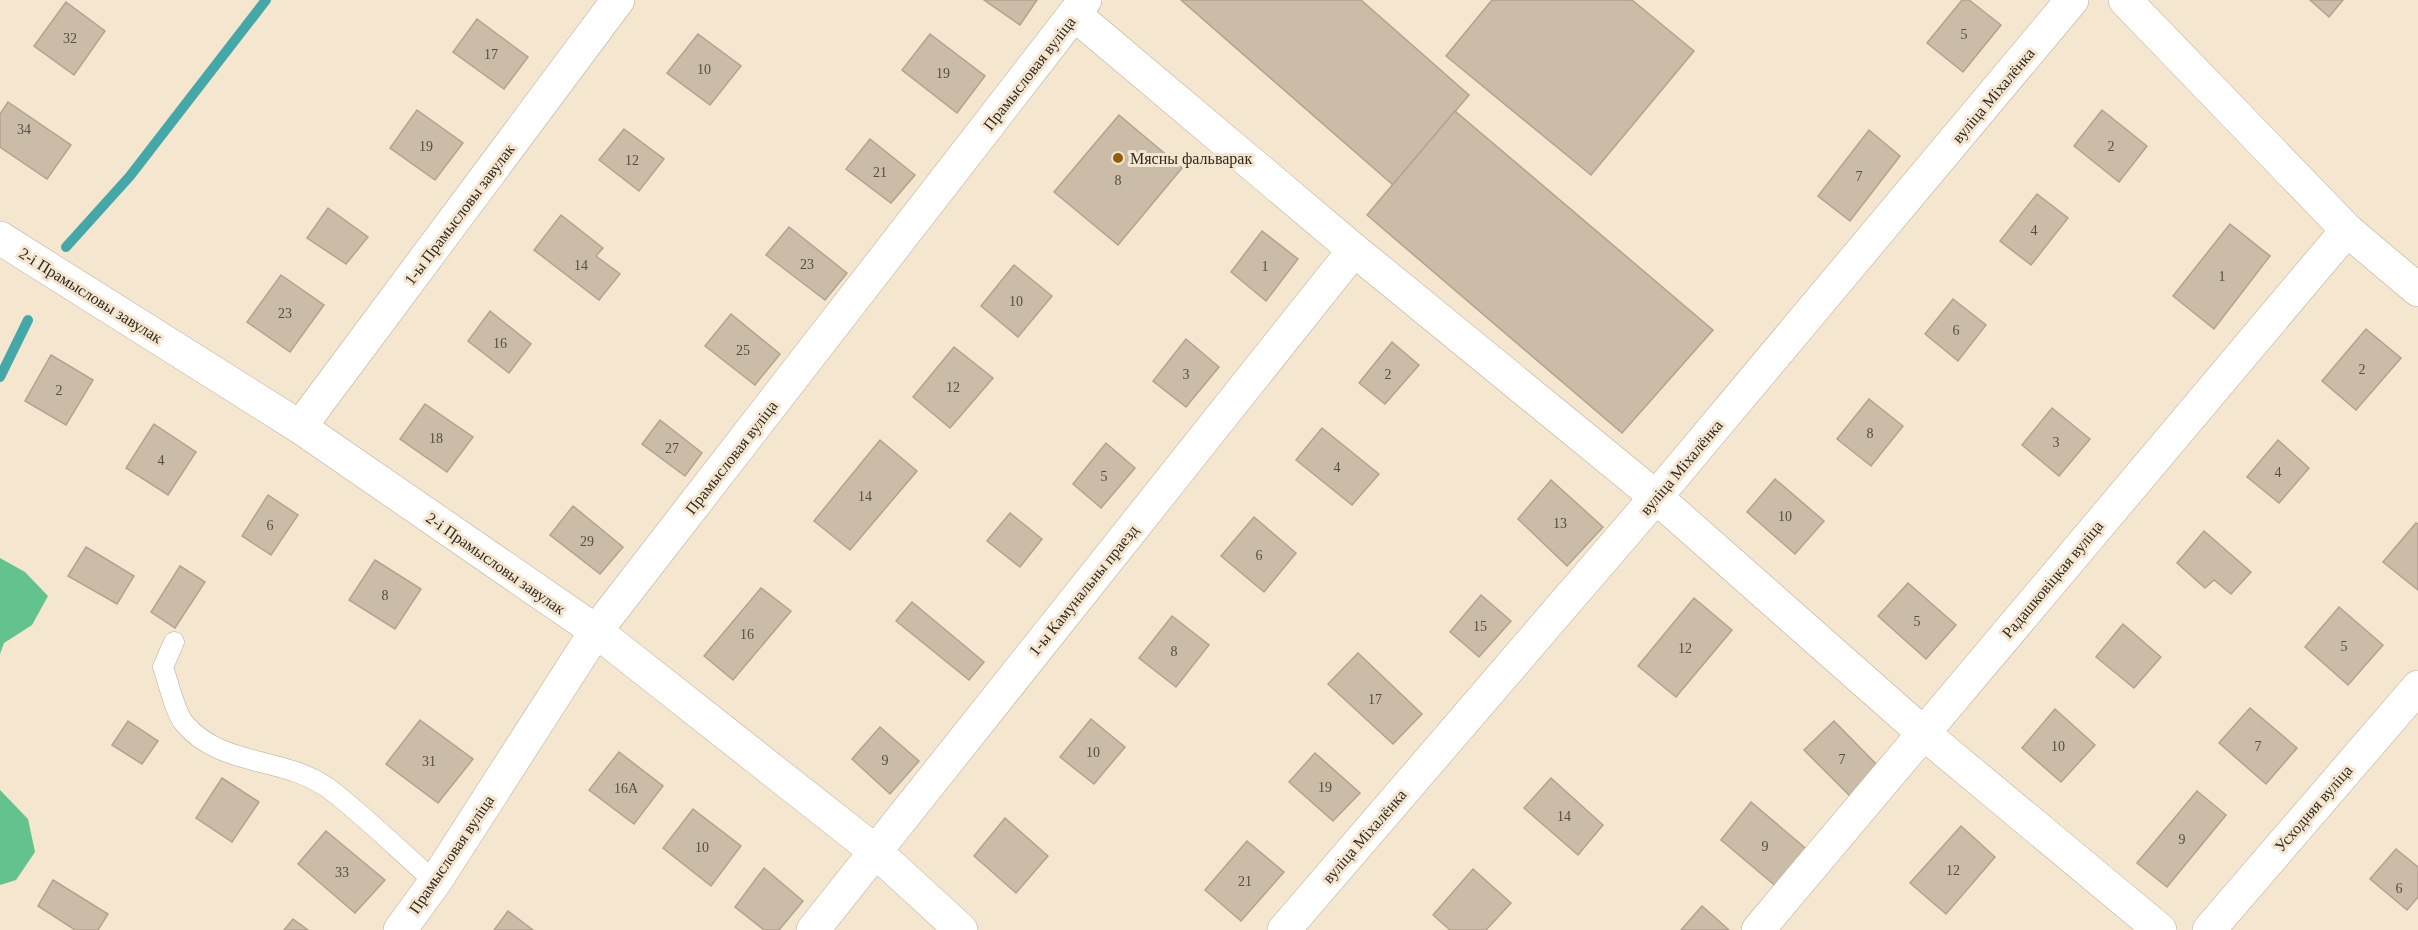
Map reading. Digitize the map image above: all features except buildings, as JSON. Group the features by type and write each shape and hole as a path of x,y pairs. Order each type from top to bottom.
{"street":[{"name":"1-ы Прамысловы завулак","path":"300,427 618,0"},
{"name":"вуліца Міхалёнка","path":"1284,930 1656,498 2072,0"},
{"path":"2125,0 2348,230 2418,290"},
{"path":"1080,7 1354,250 1656,498 1922,732 2160,930"},
{"name":"Прамысловая вуліца","path":"400,930 435,882 596,632 1080,7"},
{"name":"Радашковіцкая вуліца","path":"1758,930 1922,732 2348,230"},
{"name":"2-і Прамысловы завулак","path":"0,238 300,427 596,632 875,851 961,930"},
{"name":"1-ы Камунальны праезд","path":"813,930 1354,250"},
{"name":"Усходняя вуліца","path":"2209,930 2418,687"}],"lane":[{"path":"174,642 163,667 182,722 210,746 249,759 288,767 327,787 435,882"}],"green space":[{"path":"0,558 25,572 48,596 32,625 4,643 0,654"},
{"path":"0,790 28,819 35,852 16,880 0,885"}],"waterway":[{"path":"66,247 130,176 266,0"},
{"path":"0,377 28,320"}],"place":[{"name":"Мясны фальварак","path":"1118,158"}]}
